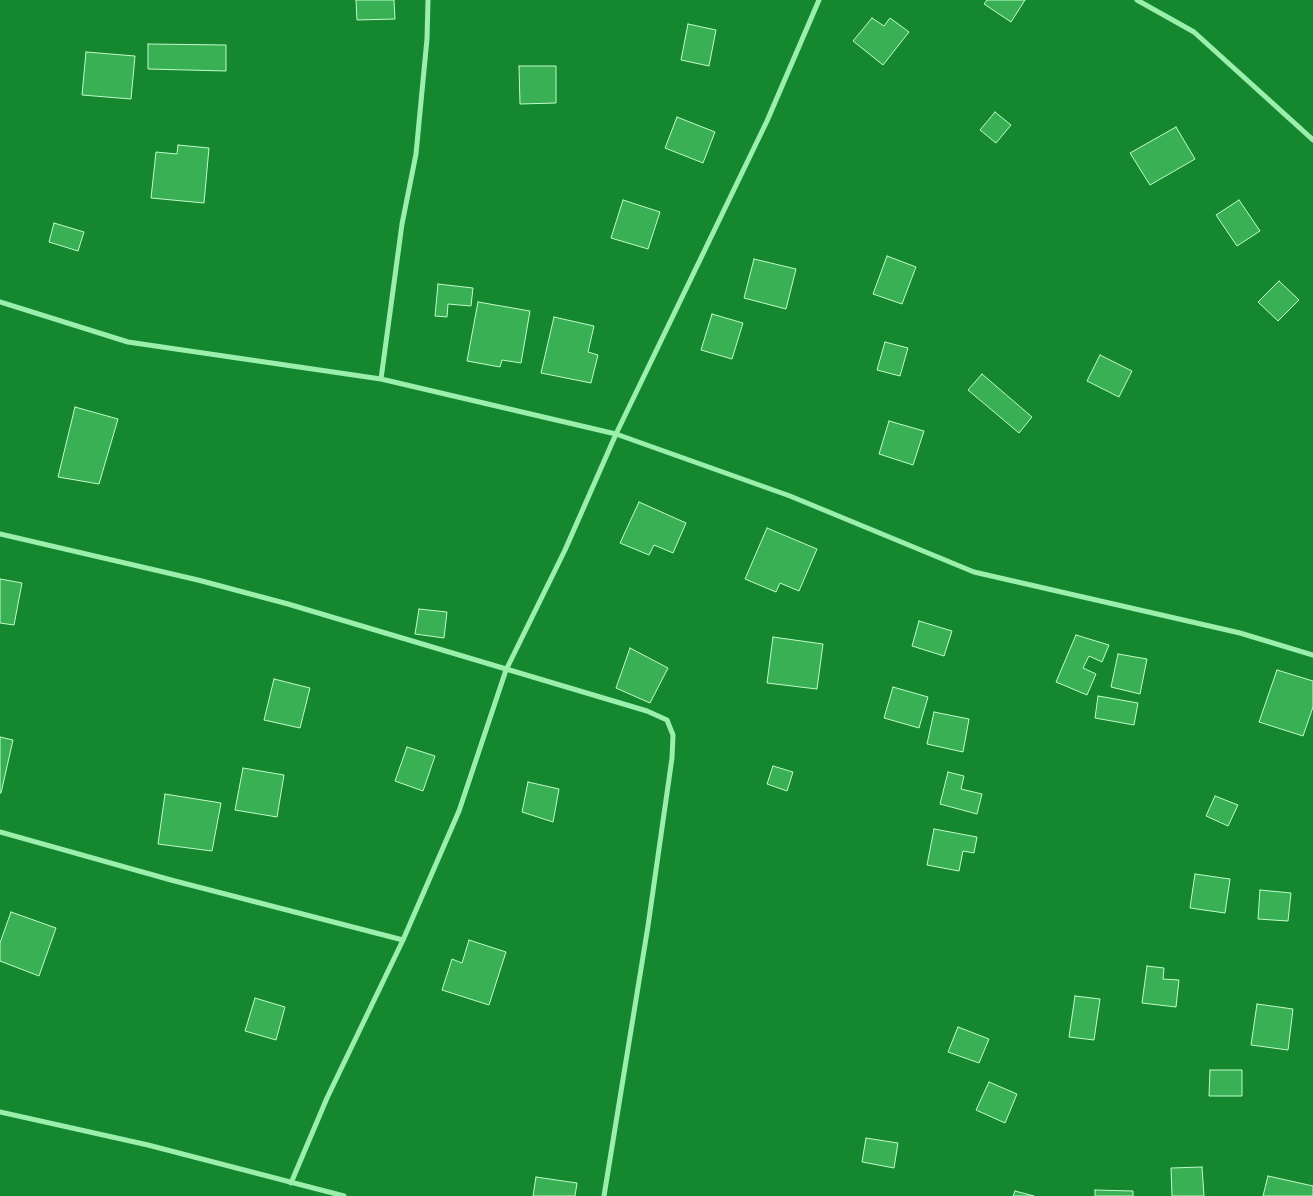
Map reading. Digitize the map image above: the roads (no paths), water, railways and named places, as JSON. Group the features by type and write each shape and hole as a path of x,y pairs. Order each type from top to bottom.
{"street":[{"path":"381,379 402,224 416,154 427,39 428,0"},
{"path":"291,1183 327,1098 403,940 459,811 506,670 565,550 616,434 767,121 818,0"},
{"path":"1137,0 1194,32 1313,140"},
{"path":"0,302 128,342 381,379 616,434 790,496 974,572 1240,632 1313,655"},
{"path":"0,534 198,580 409,639 506,670 647,711 666,720 673,735 672,758 648,926 604,1196"},
{"path":"0,832 171,880 403,940"},
{"path":"0,1112 148,1145 344,1196"}]}
